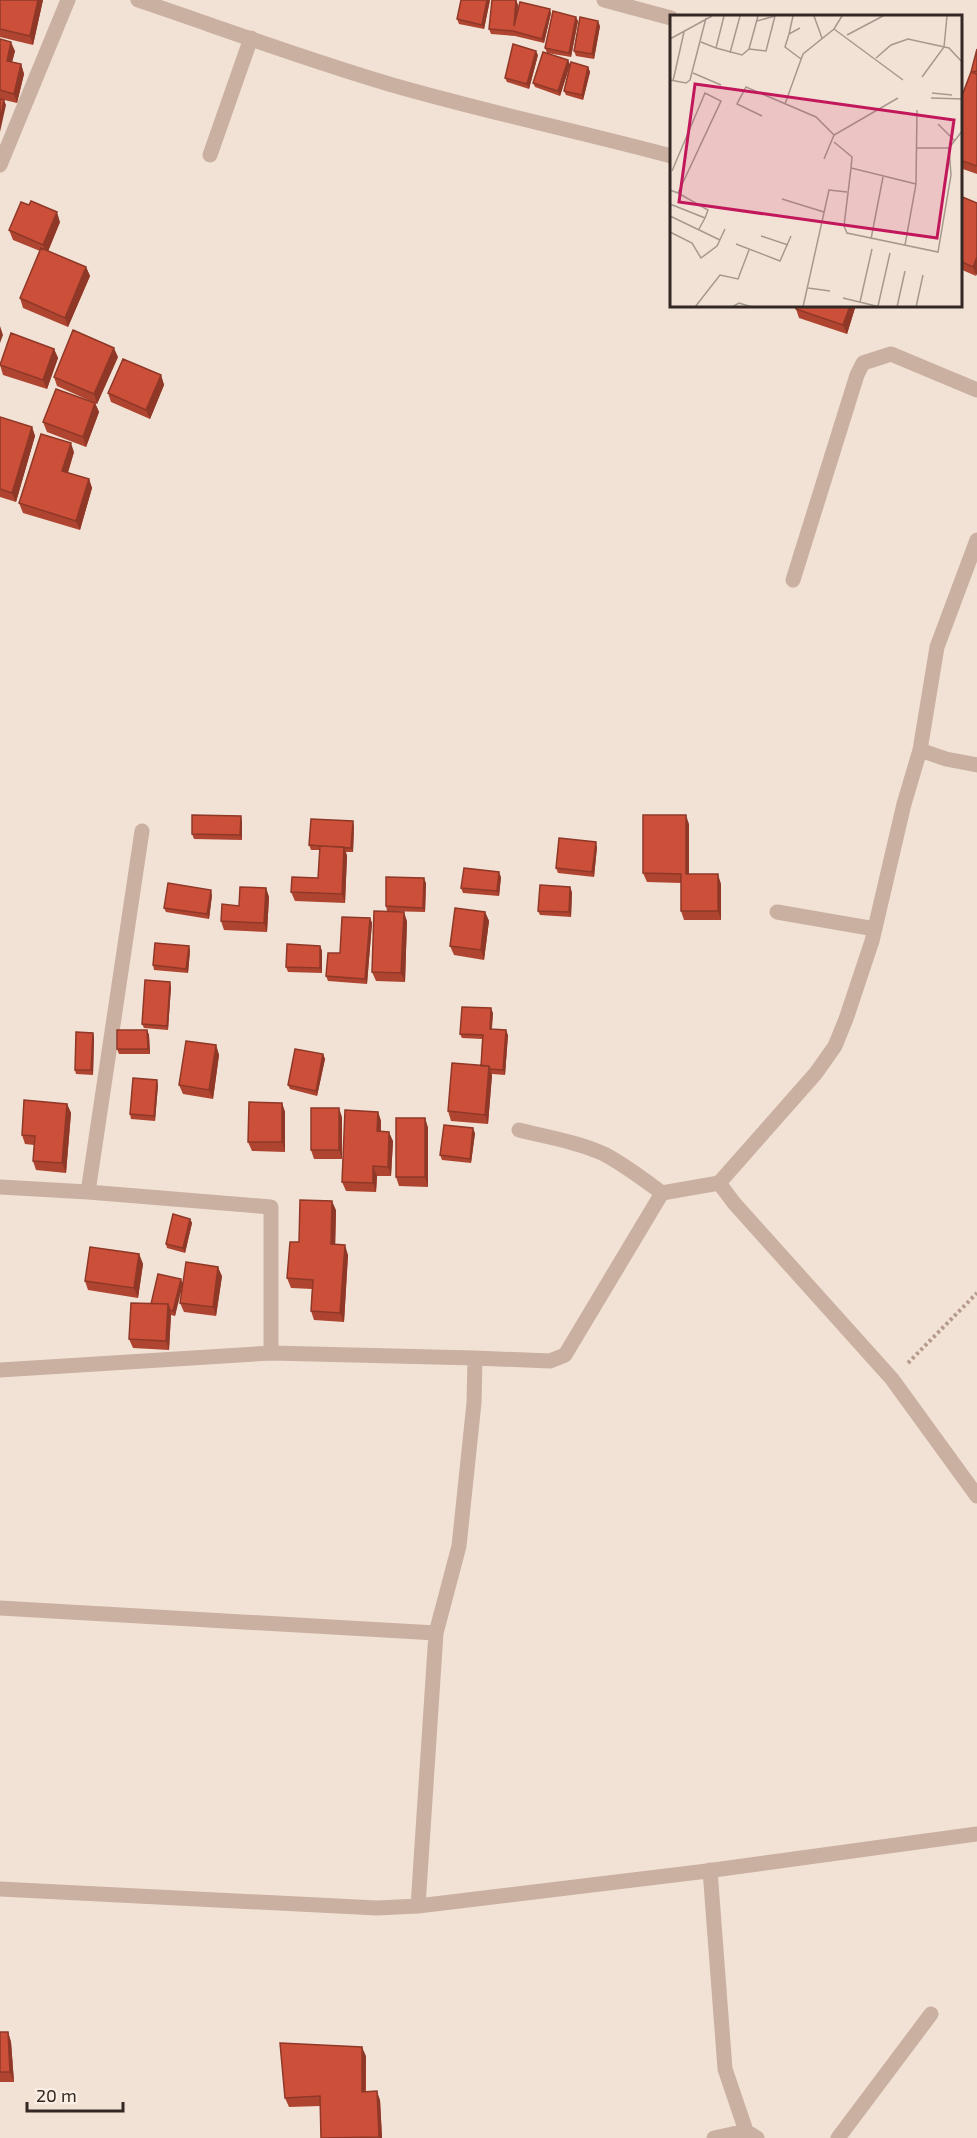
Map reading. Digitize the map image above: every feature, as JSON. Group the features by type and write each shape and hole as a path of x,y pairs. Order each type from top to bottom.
{"street":[{"path":"0,165 68,0"},
{"path":"138,0 398,86 501,115 589,134 670,156"},
{"path":"603,0 670,18"},
{"path":"210,155 251,38"},
{"path":"793,580 857,375 863,363 891,354 977,390"},
{"path":"519,1130 566,1141 602,1154 629,1168 662,1193 719,1183 816,1073 835,1046 875,929 904,804 920,750 937,646 977,540"},
{"path":"920,750 946,759 977,765"},
{"path":"88,1192 142,831"},
{"path":"777,912 875,929"},
{"path":"719,1183 734,1203 892,1379 977,1496"},
{"path":"0,1187 271,1207 271,1353"},
{"path":"0,1370 271,1353 550,1361 565,1355 662,1193"},
{"path":"418,1906 436,1633 459,1546 474,1403 475,1358"},
{"path":"0,1608 436,1633"},
{"path":"0,1889 377,1908 418,1906 977,1834"},
{"path":"710,1870 725,2069 751,2135 714,2138"},
{"path":"838,2138 931,2014"}],"path":[{"path":"892,1379 977,1293"}],"building":[{"path":"0,0 38,0 30,36 0,29"},
{"path":"461,0 487,0 482,25 457,19"},
{"path":"492,0 516,0 514,26 520,2 550,9 542,39 513,31 489,29"},
{"path":"553,11 576,17 569,53 545,48"},
{"path":"580,17 598,21 592,54 574,51"},
{"path":"0,39 11,42 7,61 21,64 14,94 0,90"},
{"path":"513,44 536,51 527,84 505,78"},
{"path":"977,49 977,71 971,72"},
{"path":"543,52 568,60 558,91 533,83"},
{"path":"571,62 588,67 582,95 564,91"},
{"path":"971,72 977,74 977,166 962,161 962,96"},
{"path":"0,99 4,100 0,120"},
{"path":"962,197 977,203 977,257 973,267 962,262"},
{"path":"31,201 57,212 43,245 9,230 21,202 29,205"},
{"path":"41,248 86,267 65,318 20,298"},
{"path":"796,308 849,308 843,325"},
{"path":"73,330 114,348 94,394 54,377"},
{"path":"11,333 54,349 43,380 0,365"},
{"path":"123,359 161,375 146,410 108,393"},
{"path":"56,389 95,403 83,437 43,422"},
{"path":"0,417 32,427 12,493 0,489"},
{"path":"41,434 71,443 62,471 89,479 76,521 19,503"},
{"path":"192,815 241,816 240,835 192,834"},
{"path":"643,815 686,815 686,874 718,874 718,911 681,911 681,874 643,873"},
{"path":"311,819 353,821 351,848 309,845"},
{"path":"559,838 596,842 592,872 556,868"},
{"path":"320,846 344,847 342,894 291,892 292,877 318,878"},
{"path":"464,868 499,872 497,891 461,888"},
{"path":"386,877 424,878 423,908 386,906"},
{"path":"168,883 211,890 207,914 164,908"},
{"path":"540,885 570,887 569,912 538,911"},
{"path":"240,887 266,888 264,923 221,921 222,904 239,906"},
{"path":"455,908 485,912 481,950 450,946"},
{"path":"374,911 404,912 401,973 372,972"},
{"path":"342,917 370,918 365,979 326,976 328,953 340,953"},
{"path":"155,943 189,946 186,969 153,965"},
{"path":"287,944 320,946 320,968 286,967"},
{"path":"145,980 170,982 167,1026 142,1024"},
{"path":"462,1007 491,1008 490,1029 506,1030 503,1070 481,1066 483,1035 460,1034"},
{"path":"117,1030 147,1030 148,1049 117,1049"},
{"path":"76,1032 93,1033 91,1070 75,1070"},
{"path":"186,1041 216,1045 209,1090 179,1085"},
{"path":"295,1049 323,1054 316,1091 288,1085"},
{"path":"452,1063 489,1066 485,1115 448,1111"},
{"path":"133,1078 157,1080 154,1116 130,1114"},
{"path":"24,1100 67,1104 62,1163 33,1161 35,1136 22,1135"},
{"path":"249,1102 282,1103 282,1142 248,1142"},
{"path":"311,1108 339,1108 339,1150 311,1150"},
{"path":"345,1110 378,1112 377,1131 389,1132 388,1167 373,1166 373,1183 342,1182"},
{"path":"396,1118 425,1118 425,1177 396,1177"},
{"path":"444,1125 473,1128 470,1159 440,1155"},
{"path":"300,1200 332,1201 331,1244 345,1245 340,1313 311,1311 313,1280 287,1278 290,1242 299,1242"},
{"path":"173,1214 190,1219 183,1248 166,1244"},
{"path":"90,1247 139,1254 134,1288 85,1281"},
{"path":"186,1262 218,1267 213,1307 180,1303"},
{"path":"158,1274 181,1279 173,1311 170,1310 168,1304 151,1304"},
{"path":"131,1303 168,1304 166,1341 129,1339"},
{"path":"0,2032 8,2032 10,2072 0,2072"},
{"path":"280,2043 362,2047 362,2092 377,2091 379,2137 321,2138 320,2096 285,2098"}]}
